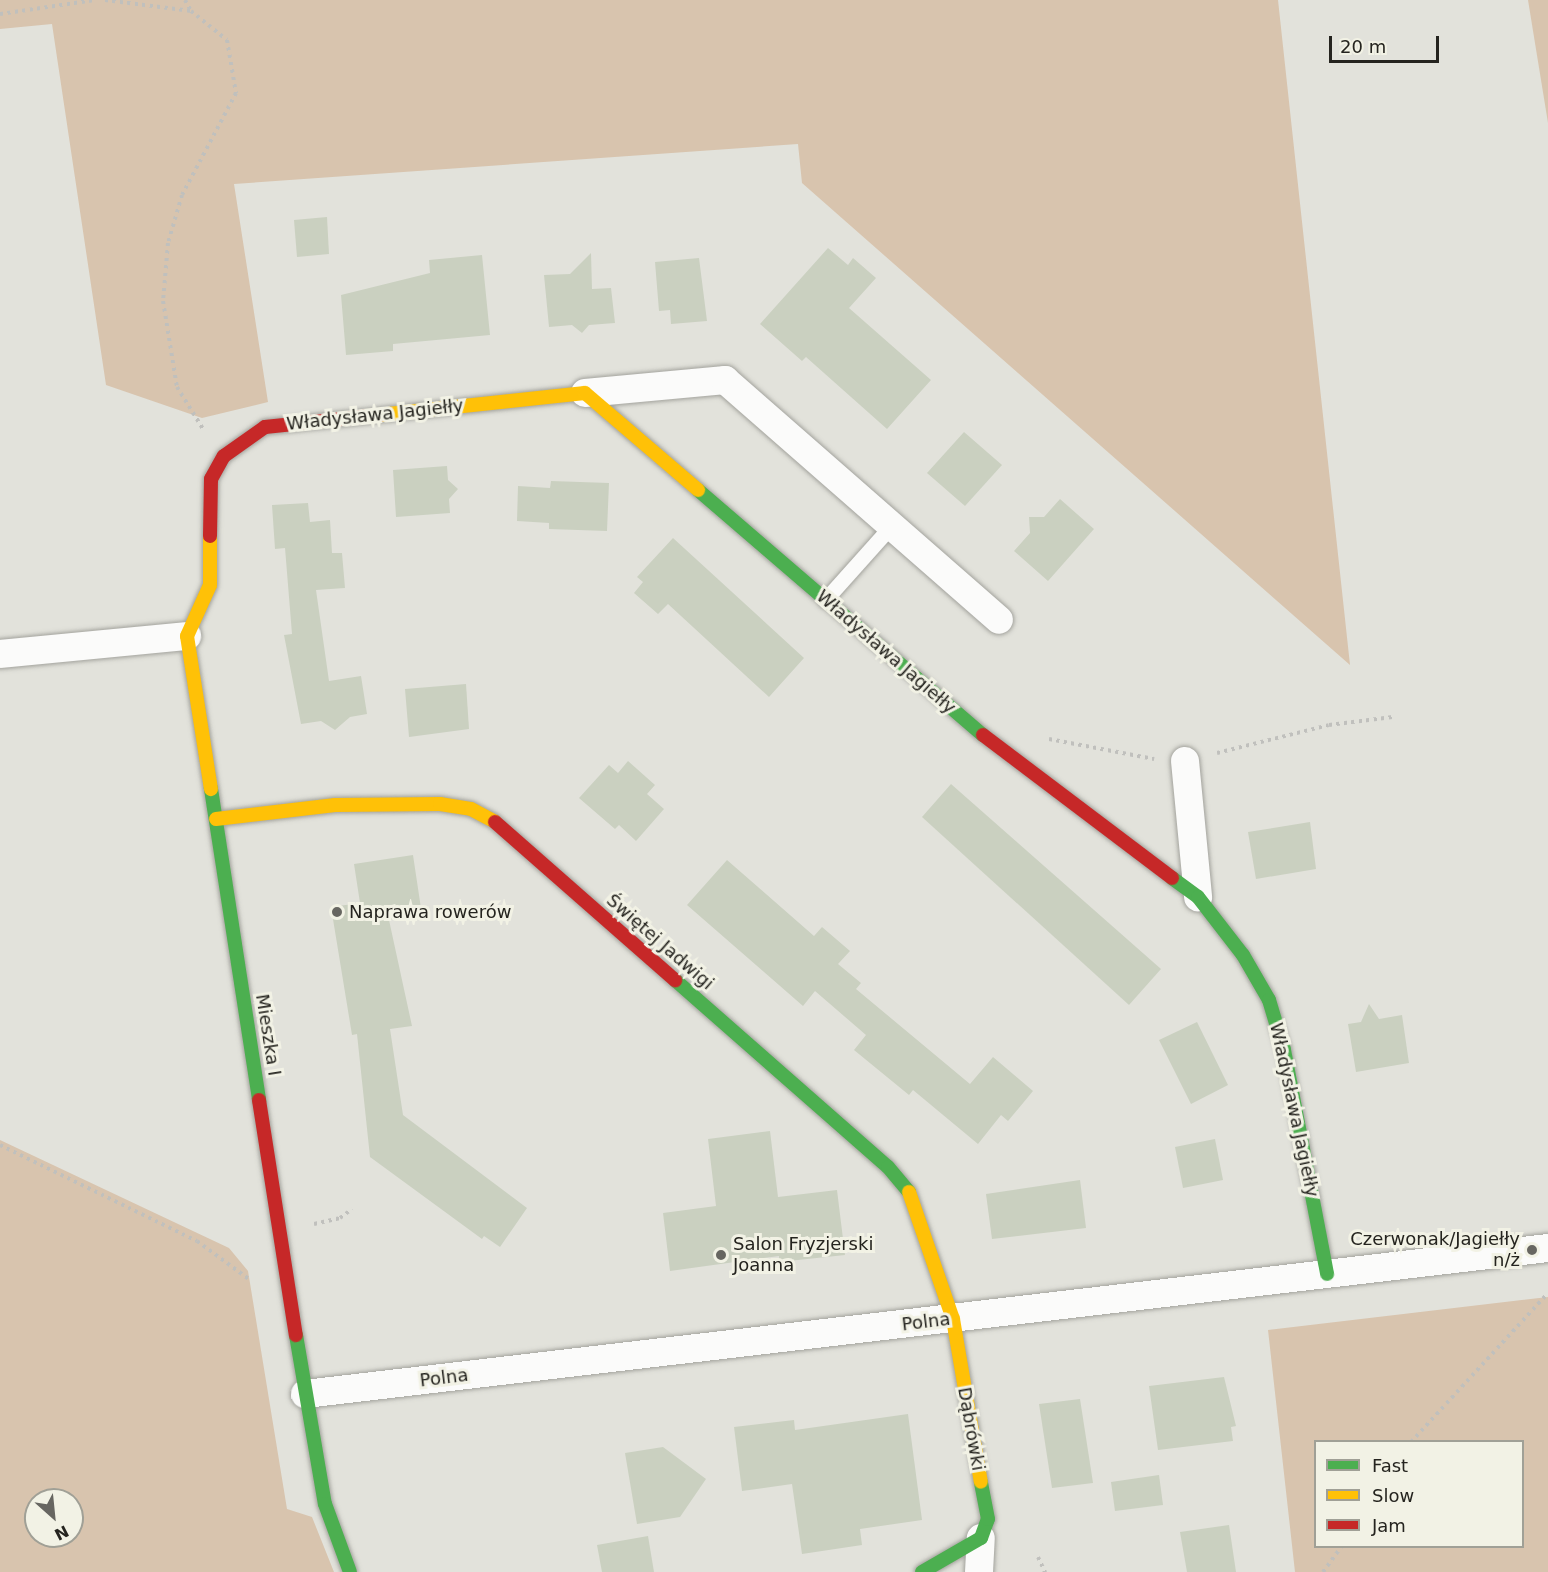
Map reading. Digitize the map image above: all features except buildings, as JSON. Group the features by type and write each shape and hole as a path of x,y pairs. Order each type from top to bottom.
{"street":[{"name":"Władysława Jagiełły","path":"188,636 210,585 208,503 211,479 224,456 265,427 725,380 999,620"},
{"name":"Władysława Jagiełły","path":"585,393 975,729 1198,897 1243,955 1269,1000 1284,1050 1327,1274"},
{"path":"0,654 188,636"},
{"name":"Mieszka I","path":"188,636 305,1394 325,1504 350,1572"},
{"path":"1185,761 1198,897"},
{"name":"Świętej Jadwigi","path":"216,819 335,805 440,804 471,809 495,822 888,1167 908,1190 953,1319"},
{"name":"Polna","path":"305,1394 1548,1248"},
{"name":"Dąbrówki","path":"953,1319 988,1519 981,1538 979,1572"},
{"path":"922,1572 981,1538"}],"lane":[{"path":"825,600 892,525"}],"path":[{"path":"0,14 95,0"},
{"path":"105,0 191,11"},
{"path":"185,0 191,11 226,40 236,93 182,195 168,243 164,301 177,387 190,413 224,456"},
{"path":"0,1144 197,1241 256,1284"},
{"path":"1413,1440 1548,1293"},
{"path":"1323,1572 1341,1548"},
{"path":"1038,1557 1044,1572"}],"shaded area":[{"path":"0,0 1278,0 1350,665 802,183 798,144 234,184 268,402 202,418 106,385 52,24 0,29"},
{"path":"1528,0 1548,0 1548,123"},
{"path":"0,1140 229,1248 248,1271 287,1509 312,1517 334,1572 0,1572"},
{"path":"1548,1297 1548,1572 1295,1572 1268,1330"}],"traffic: fast":[{"path":"698,490 983,735"},
{"path":"211,789 259,1100"},
{"path":"1172,878 1198,897 1243,955 1269,1000 1284,1050 1327,1274"},
{"path":"675,980 888,1167 909,1192"},
{"path":"296,1335 325,1504 350,1572"},
{"path":"922,1572 981,1538 988,1519 981,1482"}],"traffic: slow":[{"path":"379,415 585,393 698,490"},
{"path":"210,536 210,585 187,636 211,789"},
{"path":"216,819 335,805 440,804 471,809 495,822"},
{"path":"909,1192 953,1319 981,1482"}],"traffic: jam":[{"path":"210,536 211,479 224,456 265,427 379,415"},
{"path":"983,735 1172,878"},
{"path":"495,822 675,980"},
{"path":"259,1100 296,1335"}],"place":[{"name":"Naprawa rowerów","path":"337,912"},
{"name":"Czerwonak/Jagiełły n/ż","path":"1532,1250"},
{"name":"Salon Fryzjerski Joanna","path":"721,1255"}]}
